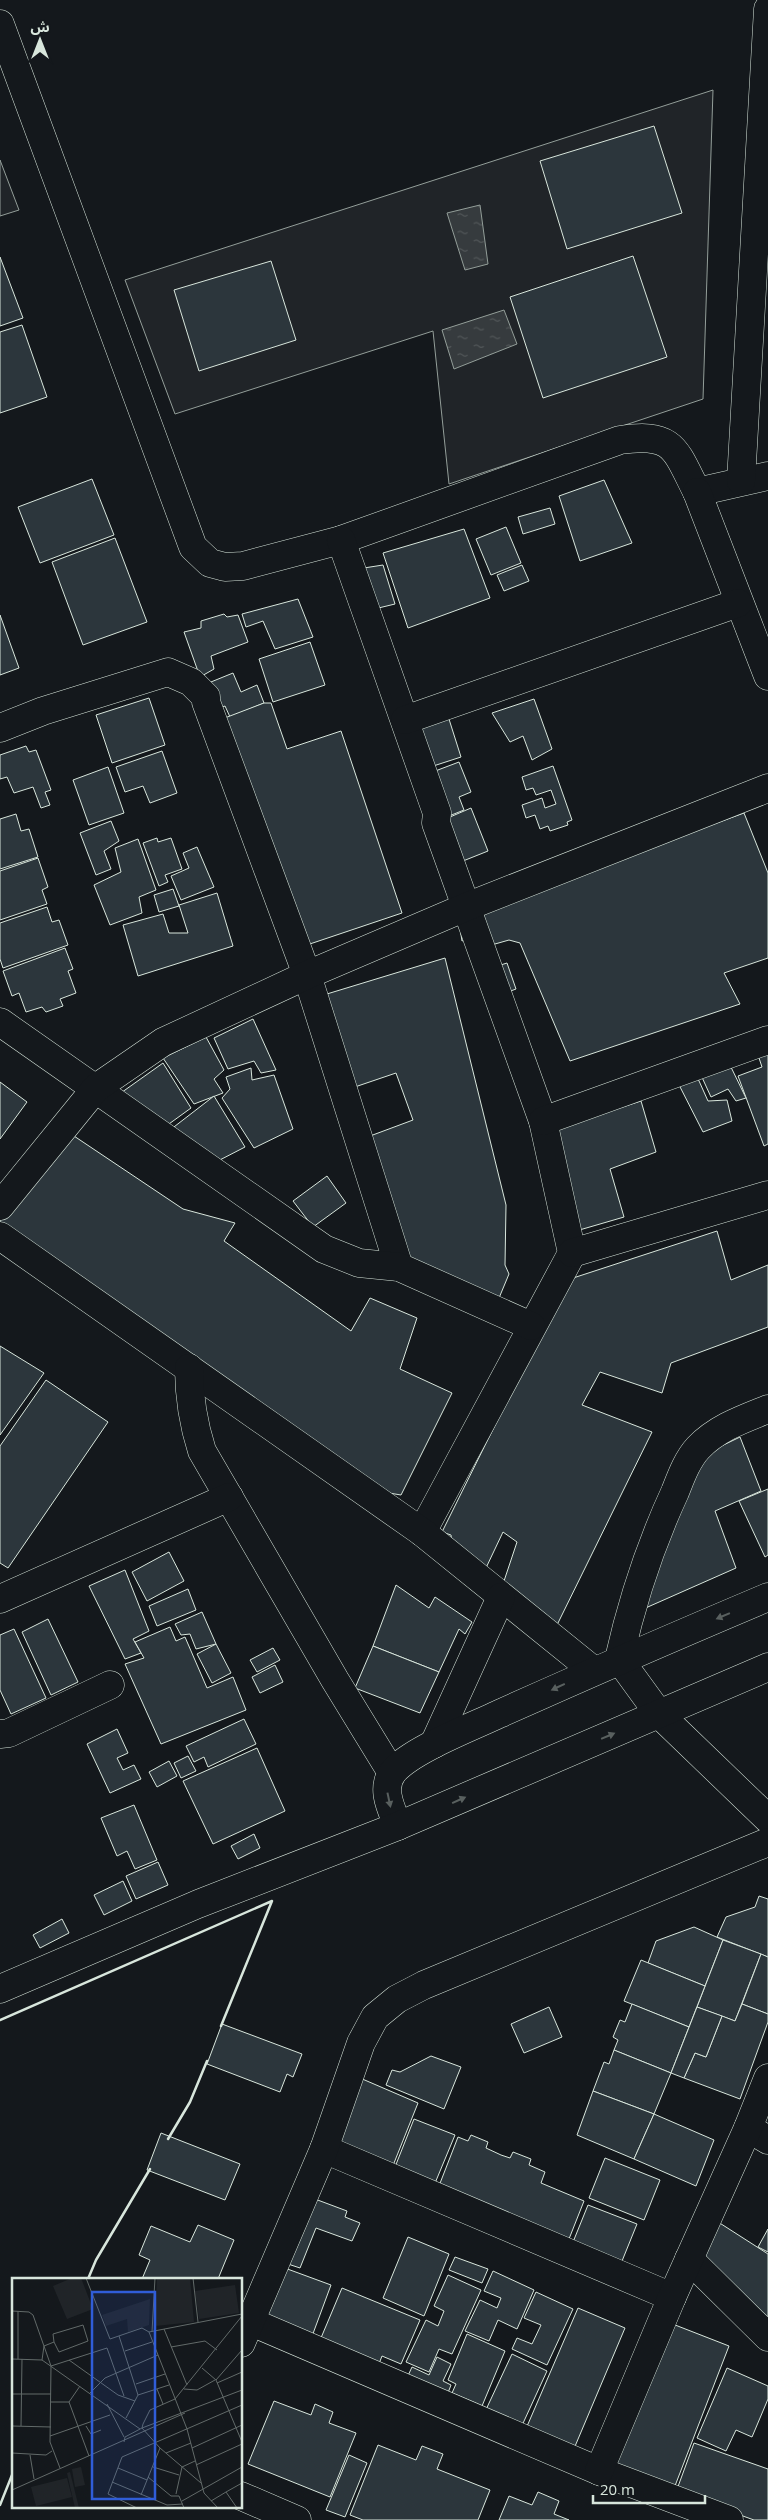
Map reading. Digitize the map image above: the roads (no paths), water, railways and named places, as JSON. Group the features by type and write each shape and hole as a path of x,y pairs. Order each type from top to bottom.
{"street":[{"path":"741,481 768,9"},
{"path":"0,24 193,547 210,563 225,567 243,566 341,540 620,440 641,437 660,440 673,448 697,492 768,676"},
{"path":"697,492 768,476"},
{"path":"341,540 405,720 436,813 436,823 543,1121 572,1253 531,1326 422,1532"},
{"path":"405,720 738,602"},
{"path":"0,728 43,711 168,672 191,682 206,697 206,702 307,975 399,1267"},
{"path":"0,1206 96,1088 162,1042 307,975 466,907 768,788"},
{"path":"0,1022 324,1249 359,1263 399,1267 531,1326"},
{"path":"543,1121 768,1040"},
{"path":"572,1253 768,1195"},
{"path":"0,1236 422,1532 594,1671"},
{"path":"189,1368 189,1396 193,1423 202,1451 335,1680 392,1773"},
{"path":"619,1659 632,1604 655,1536 687,1464 697,1449 727,1425 768,1409"},
{"path":"0,1599 228,1497"},
{"path":"434,1744 501,1597"},
{"path":"398,1826 388,1800 387,1786 392,1773 434,1744 619,1659 768,1597"},
{"path":"619,1659 660,1714 768,1819"},
{"path":"0,1989 198,1904 398,1826 768,1667"},
{"path":"0,1734 9,1733 110,1685"},
{"path":"729,2520 245,2332 324,2149 361,2043 375,2017 397,1999 424,1985 768,1842"},
{"path":"599,2471 689,2259 758,2134 768,2078"},
{"path":"324,2149 672,2296"},
{"path":"689,2259 768,2337"},
{"path":"242,2496 297,2520"}],"water":[{"path":"480,205 488,264 465,270 447,213"},
{"path":"504,310 517,344 454,369 442,330"}]}
